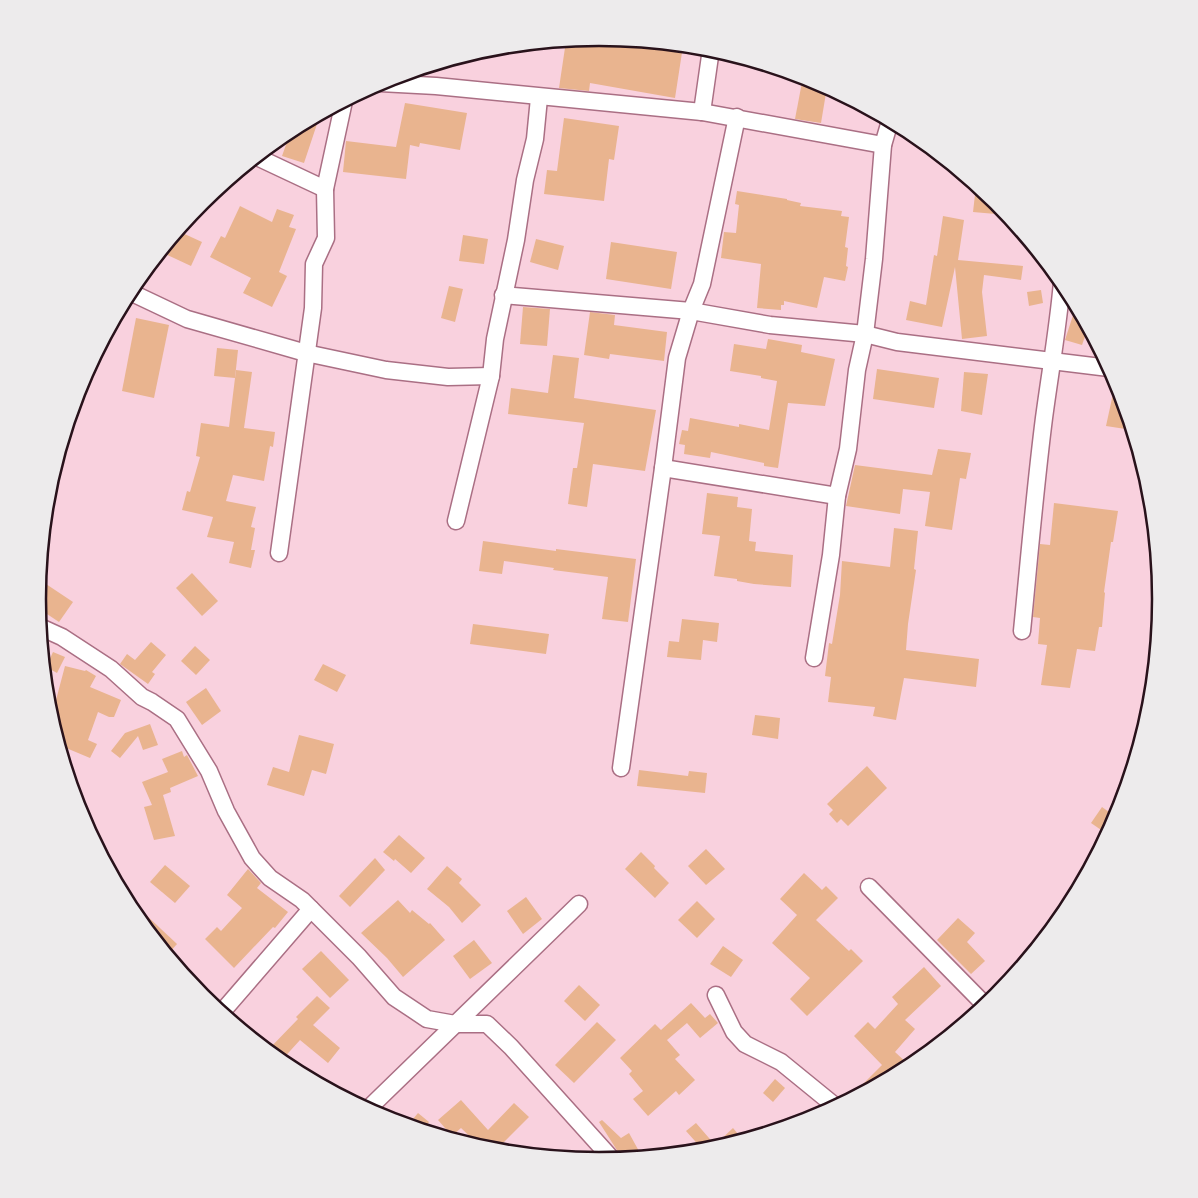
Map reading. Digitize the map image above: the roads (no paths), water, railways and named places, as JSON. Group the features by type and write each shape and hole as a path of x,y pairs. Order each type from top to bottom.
{"street":[{"path":"702,112 710,58"},
{"path":"398,84 702,112 883,145"},
{"path":"456,520 491,376 503,295 516,240 525,180 535,140 539,98"},
{"path":"279,553 306,353 314,308 314,264 326,238 325,189 342,110"},
{"path":"621,768 664,468 677,358 691,311 702,284 737,117"},
{"path":"814,658 831,554 837,496 848,449 857,370 865,334 874,259 883,145 888,128"},
{"path":"263,160 325,189"},
{"path":"137,295 187,319 306,353 386,370 448,377 491,376"},
{"path":"503,295 691,311 770,325 865,334 897,342 1101,367"},
{"path":"1022,631 1035,494 1061,295"},
{"path":"664,468 837,496"},
{"path":"47,630 62,637 111,669 142,697 177,719 209,771 226,811 252,858 270,878 302,900 359,957 394,997 422,1017 455,1024 487,1024 605,1152"},
{"path":"869,887 980,1000"},
{"path":"373,1104 579,904"},
{"path":"226,1007 311,909"},
{"path":"716,995 734,1032 745,1044 781,1062 829,1101"}]}
